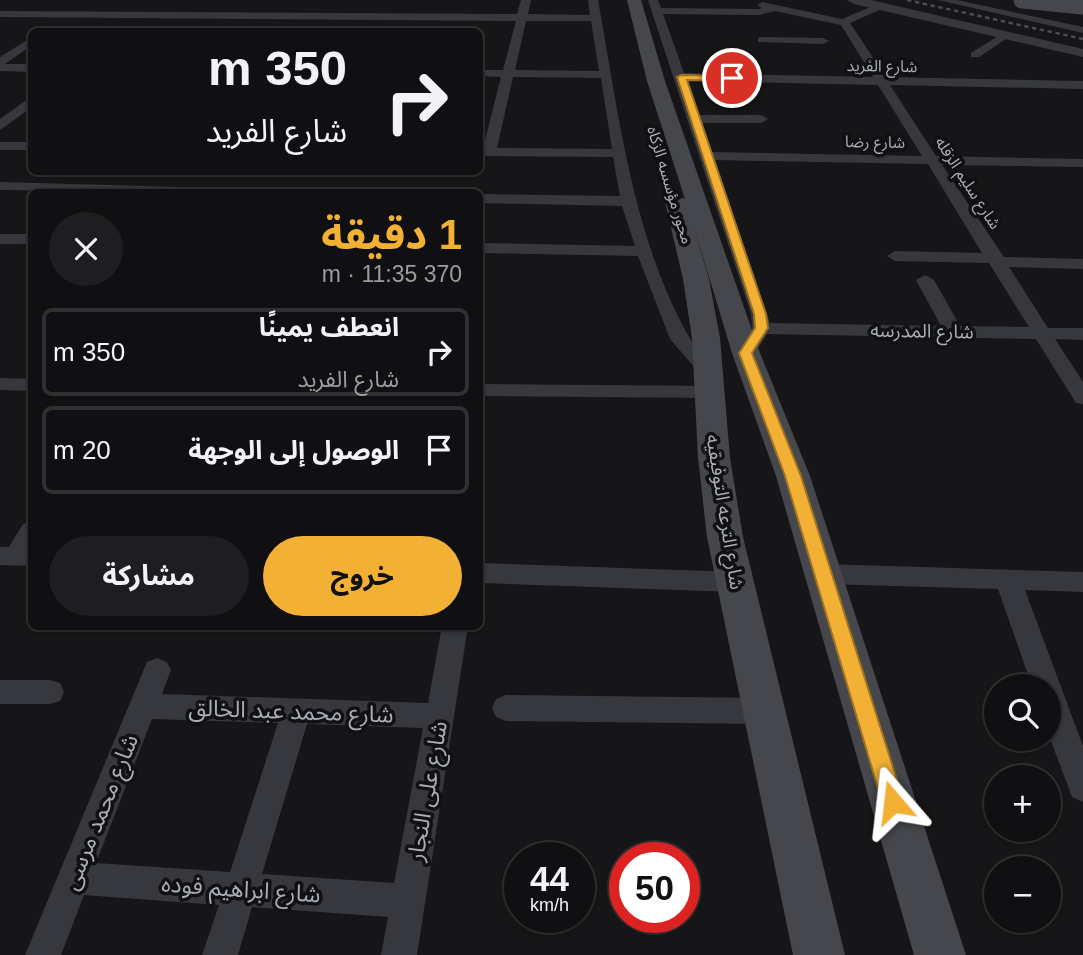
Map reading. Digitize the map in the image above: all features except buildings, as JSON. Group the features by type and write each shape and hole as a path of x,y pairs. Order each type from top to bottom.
{"main road":[{"name":"محور مؤسسه الزكاه","path":"619,0 638,81 690,253 710,382"},
{"name":"محور مؤسسه الزكاه","path":"634,0 656,81 715,253 753,340"},
{"path":"1022,4 1083,6"},
{"path":"753,340 779,434 940,955"},
{"name":"شارع الترعه التوفيقيه","path":"710,382 719,496 818,955"}],"street":[{"path":"0,13 19,0"},
{"path":"51,26 88,0"},
{"path":"124,23 152,0"},
{"path":"197,20 217,0"},
{"path":"263,28 287,0"},
{"path":"330,28 348,0"},
{"path":"526,0 509,73 484,152 620,153"},
{"path":"593,0 628,201 680,339 710,382"},
{"path":"699,0 704,11"},
{"path":"741,0 775,8 838,34"},
{"path":"854,0 1083,53"},
{"path":"943,0 1083,30"},
{"path":"753,340 760,314 709,156 655,6 704,11 759,12 775,8"},
{"path":"796,49 838,34 848,19 880,6"},
{"path":"0,13 134,15 197,20 336,18 400,14 597,18"},
{"path":"392,28 400,14"},
{"path":"454,28 458,14"},
{"path":"762,40 838,34"},
{"name":"شارع سليم الزقله","path":"838,34 882,82 1083,398"},
{"path":"975,55 1007,35"},
{"path":"0,65 28,43"},
{"path":"0,65 28,68"},
{"path":"483,73 607,75"},
{"name":"شارع الفريد","path":"681,77 1083,85"},
{"path":"0,126 28,103"},
{"path":"696,119 761,119"},
{"path":"0,146 28,146"},
{"name":"شارع رضا","path":"709,156 1083,163"},
{"path":"0,186 89,189"},
{"path":"483,199 628,201"},
{"path":"0,239 28,239"},
{"path":"483,248 645,251"},
{"path":"895,256 1083,264"},
{"path":"925,280 954,331"},
{"name":"شارع المدرسه","path":"753,340 954,331 1083,334"},
{"path":"483,396 710,382"},
{"path":"0,384 28,385"},
{"path":"16,556 28,536"},
{"path":"483,573 736,582"},
{"path":"823,574 1083,582"},
{"path":"1007,580 1042,674"},
{"name":"شارع على النجار","path":"399,955 454,630"},
{"name":"شارع محمد مرسى","path":"43,955 157,670"},
{"path":"0,692 50,692"},
{"name":"شارع محمد عبد الخالق","path":"143,706 440,716"},
{"path":"506,708 766,711"},
{"path":"220,955 298,711"},
{"path":"1061,727 1083,787"},
{"name":"شارع ابراهيم فوده","path":"74,878 408,901"}],"railway":[{"path":"907,0 1083,39"}],"route":[{"path":"732,78 681,77 760,314 761,328 746,353 793,476 893,802"}]}
